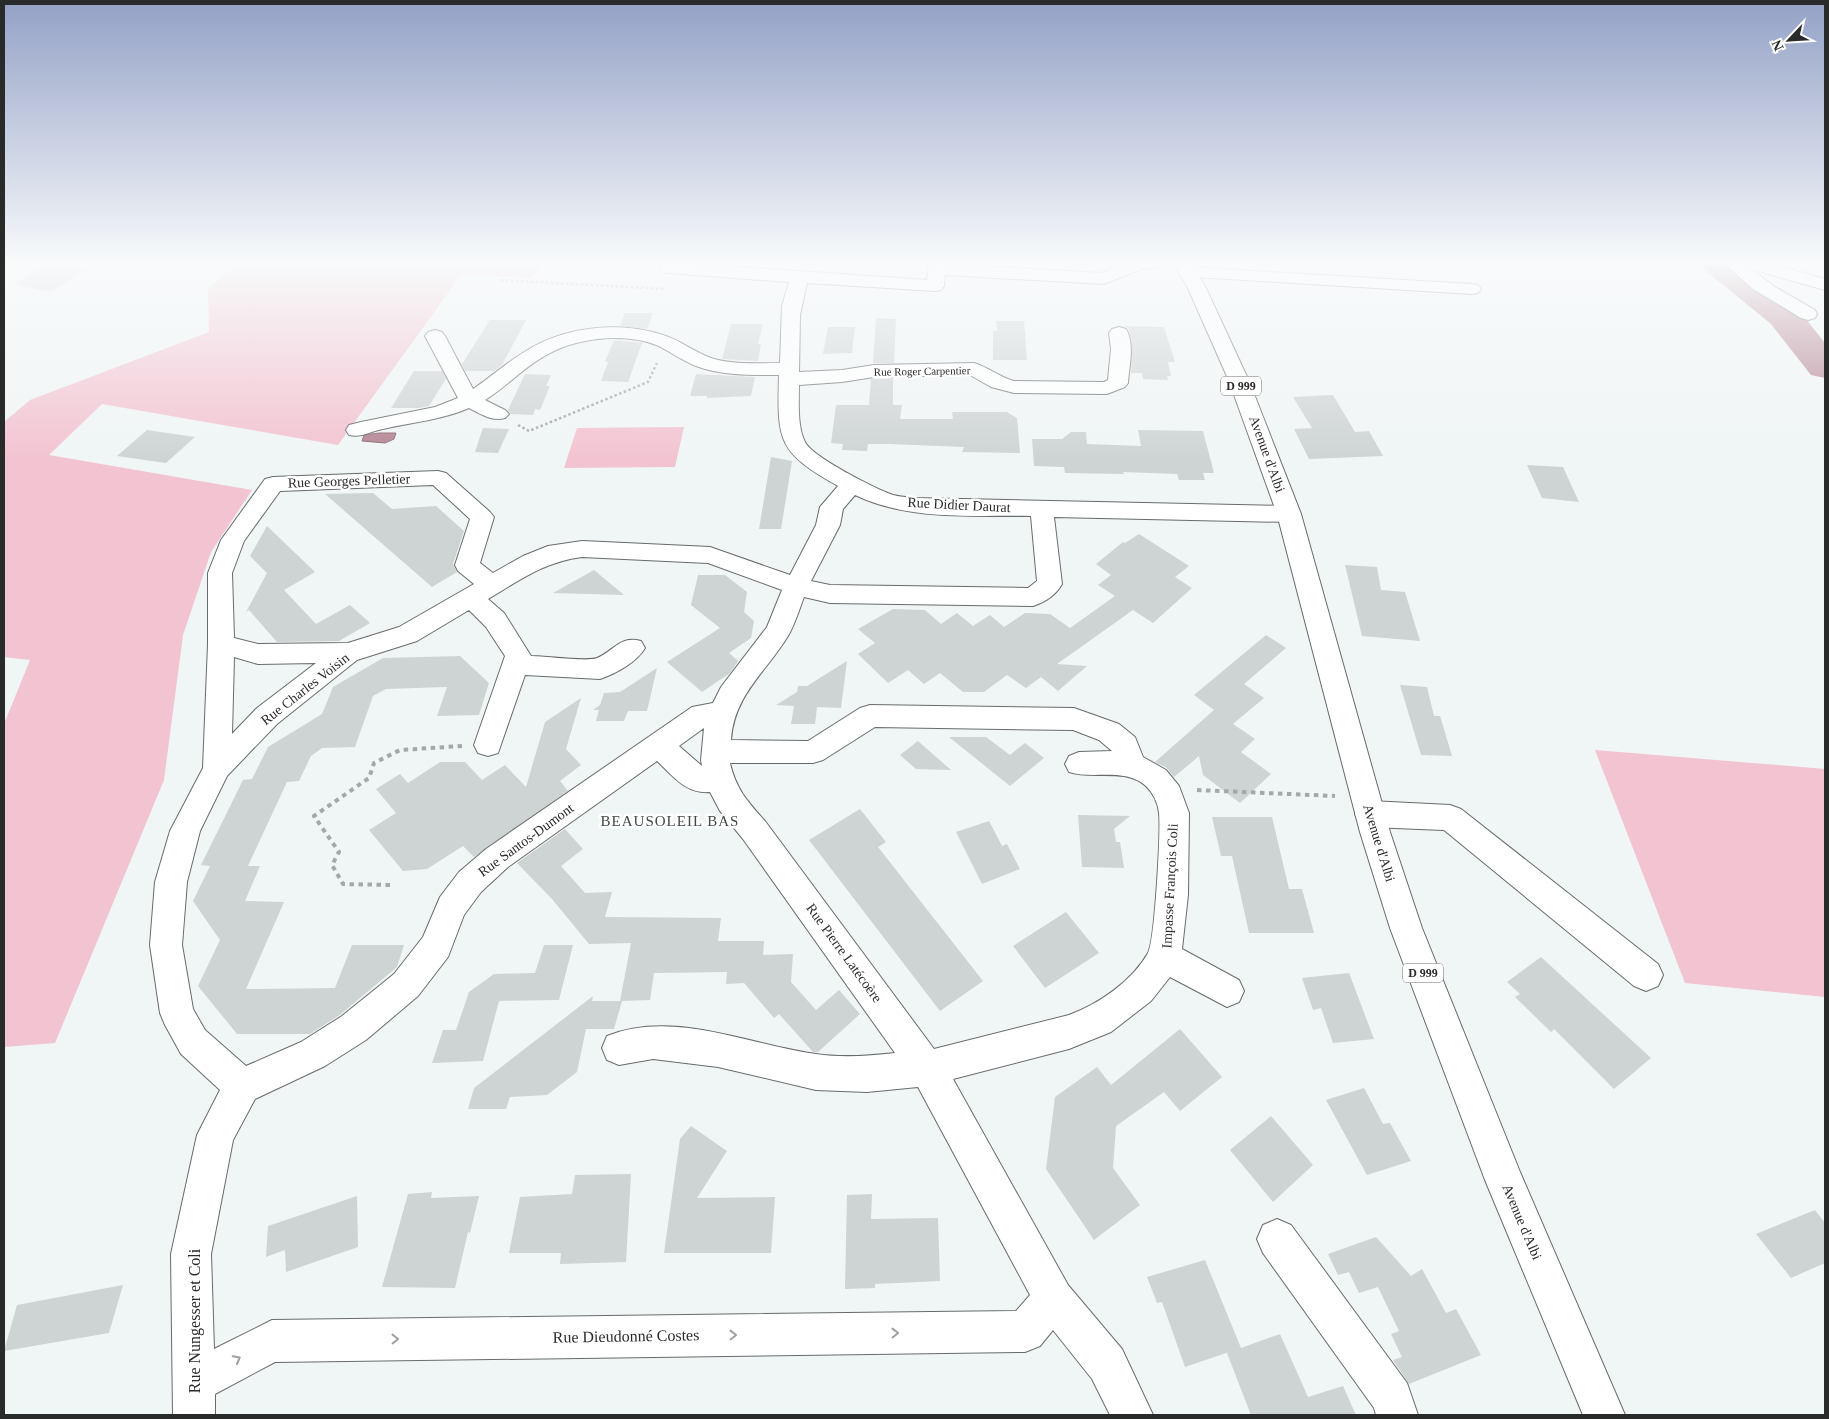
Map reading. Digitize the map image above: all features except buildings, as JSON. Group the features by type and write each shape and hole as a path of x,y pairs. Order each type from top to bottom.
{"main road":[{"name":"Rue Didier Daurat","path":"791,329 791,424 794,444 805,456 851,485 883,500 916,506 1289,514"},
{"name":"Avenue d'Albi","path":"1214,329 1239,381 1289,514 1370,814 1406,928 1486,1133 1604,1415"},
{"name":"Rue Roger Carpentier","path":"357,430 367,426 427,416 469,400 487,391 522,362 543,348 581,336 603,333 632,334 664,340 702,362 720,366 790,374 842,376 874,371 974,369 998,383 1014,387 1107,388 1118,383 1120,376 1120,333"},
{"path":"435,336 469,400 498,414"},
{"path":"657,362 682,350"},
{"path":"273,484 292,468"},
{"name":"Rue Georges Pelletier","path":"217,768 222,644 220,573 233,540 273,484 438,478 482,516 467,565 481,591"},
{"path":"717,765 718,727 722,712 731,694 778,631 796,586 828,525 832,507 851,485"},
{"name":"Rue Charles Voisin","path":"242,1086 193,1042 177,1013 166,945 171,882 185,831 217,768 267,716 348,653 408,634 532,562 557,552 582,549 710,555 796,586 830,594 1033,597 1050,584 1042,509"},
{"path":"481,591 495,620 518,655 488,745"},
{"path":"222,644 258,654 348,653"},
{"path":"514,665 600,668 632,648"},
{"name":"Rue Santos-Dumont","path":"242,1086 312,1054 354,1028 406,985 436,946 451,907 470,882 497,858 702,715 722,712"},
{"path":"659,746 699,781 717,765 813,752 870,716 1074,719 1109,732 1125,745 1131,766"},
{"name":"Impasse François Coli","path":"619,1048 653,1042 718,1050 816,1072 867,1074 927,1068 1069,1032 1099,1020 1139,990 1165,958 1172,895 1174,813 1169,795 1156,778 1137,767 1110,763 1079,764"},
{"name":"Rue Pierre Latécoère","path":"717,765 730,802 754,830 927,1068 1054,1299 1107,1364 1132,1415"},
{"path":"1370,814 1450,818 1646,975"},
{"path":"1165,958 1227,991"},
{"name":"Rue Nungesser et Coli","path":"194,1399 191,1254 215,1135 242,1086"},
{"path":"1277,1240 1392,1398 1397,1415"},
{"name":"Rue Dieudonné Costes","path":"194,1399 272,1341 1025,1331 1054,1299"}],"path":[{"path":"498,414 529,431 648,382 657,362"},
{"path":"390,884 343,884 332,865 339,852 314,816 369,778 374,763 400,750 488,745"},
{"path":"1169,795 1199,790 1341,796"}],"shaded area":[{"path":"209,329 422,329 338,445 102,404 49,455 252,490 211,552 183,635 164,780 55,1043 4,1047 4,724 30,660 4,657 4,422 30,400 209,332"},
{"path":"684,427 675,467 564,468 577,428"},
{"path":"396,433 394,439 385,443 362,441 364,435"},
{"path":"1595,750 1825,769 1825,997 1685,983"}],"waterway":[{"path":"1795,329 1825,367"}],"district":[{"name":"BEAUSOLEIL BAS","path":"670,821"}]}
